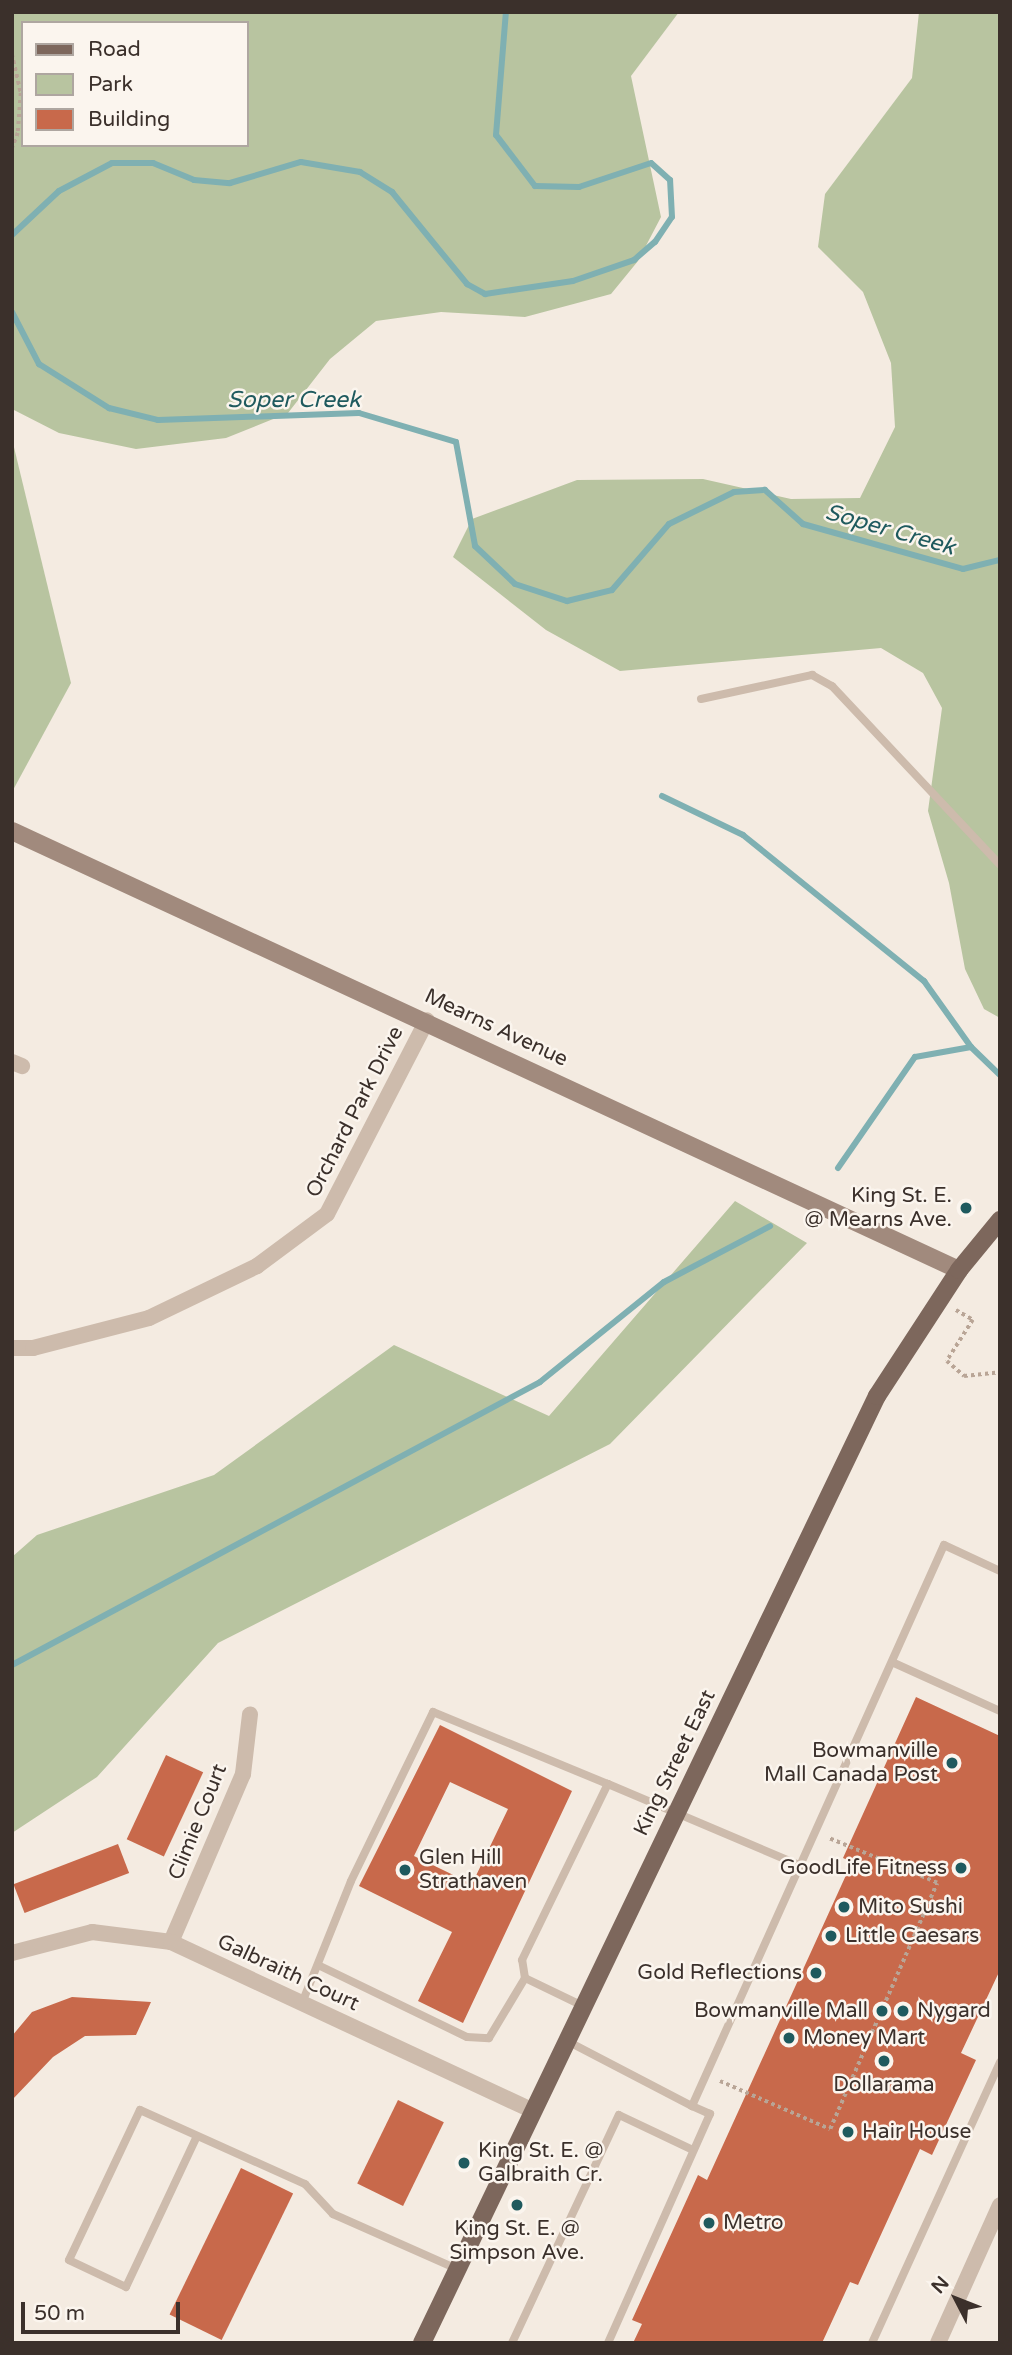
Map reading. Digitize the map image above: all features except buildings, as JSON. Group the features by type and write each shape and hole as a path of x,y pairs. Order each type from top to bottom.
{"main road":[{"name":"King Street East","path":"422,2343 569,2042 877,1396 959,1270 1000,1220"}],"street":[{"name":"Mearns Avenue","path":"12,831 427,1020 959,1270"},
{"name":"Orchard Park Drive","path":"12,1348 33,1348 149,1318 257,1266 327,1214 427,1020"},
{"name":"Climie Court","path":"171,1942 243,1774 250,1714"},
{"name":"Galbraith Court","path":"12,1953 92,1932 171,1942 534,2111"},
{"path":"938,2343 1000,2205"}],"lane":[{"path":"701,699 812,675 832,686 1000,865"},
{"path":"692,2106 894,1663 944,1545 1000,1571"},
{"path":"894,1663 1000,1711"},
{"path":"302,2003 351,1881 433,1712 677,1811 801,1866"},
{"path":"318,1965 479,2040 496,2032 525,1978 522,1959 608,1784"},
{"path":"525,1978 585,2007"},
{"path":"569,2042 710,2114 608,2343"},
{"path":"872,2343 1000,2062"},
{"path":"197,2136 126,2287 69,2260 140,2110 304,2184 333,2214 457,2269"},
{"path":"512,2343 619,2115 693,2150"}],"path":[{"path":"12,54 21,93 18,133 12,149"},
{"path":"941,1301 973,1320 947,1361 964,1376 1000,1372"},
{"path":"706,2075 830,2129 937,1883 816,1835"}],"green space":[{"path":"12,12 679,12 631,76 661,217 638,261 611,294 525,317 441,312 376,321 330,359 288,413 226,438 136,449 59,433 12,409"},
{"path":"919,12 1000,12 1000,1018 984,1009 965,969 949,883 928,811 942,708 923,673 881,648 620,671 546,630 453,557 472,519 577,480 703,479 791,499 860,498 895,427 891,363 863,292 818,247 825,194 912,78"},
{"path":"12,439 71,683 12,792"},
{"path":"735,1201 807,1243 610,1444 218,1643 97,1777 12,1833 12,1557 37,1535 214,1475 394,1345 549,1416"}],"waterway":[{"name":"Soper Creek","path":"12,235 59,191 112,163 153,163 194,180 230,183 301,162 360,172 392,192 467,284 485,294 573,281 634,260 655,242 672,217 670,180 651,163 579,187 535,186 496,135 506,12"},
{"name":"Soper Creek","path":"12,312 39,364 109,408 158,420 359,413 456,442 475,546 515,584 567,601 612,590 669,524 734,492 765,490 803,524 963,569 1000,560"},
{"path":"662,796 743,835 924,981 971,1047 1000,1075"},
{"path":"838,1168 915,1057 971,1047"},
{"path":"12,1665 540,1382 664,1282 770,1226"}],"place":[{"name":"King St. E. @ Mearns Ave.","path":"966,1208"},
{"name":"Bowmanville Mall Canada Post","path":"952,1763"},
{"name":"GoodLife Fitness","path":"961,1868"},
{"name":"Glen Hill Strathaven","path":"405,1870"},
{"name":"Mito Sushi","path":"844,1907"},
{"name":"Little Caesars","path":"831,1936"},
{"name":"Gold Reflections","path":"816,1973"},
{"name":"Bowmanville Mall","path":"882,2011"},
{"name":"Nygard","path":"903,2011"},
{"name":"Money Mart","path":"789,2038"},
{"name":"Dollarama","path":"884,2061"},
{"name":"Hair House","path":"848,2132"},
{"name":"King St. E. @ Galbraith Cr.","path":"464,2163"},
{"name":"King St. E. @ Simpson Ave.","path":"517,2205"},
{"name":"Metro","path":"709,2223"}]}
